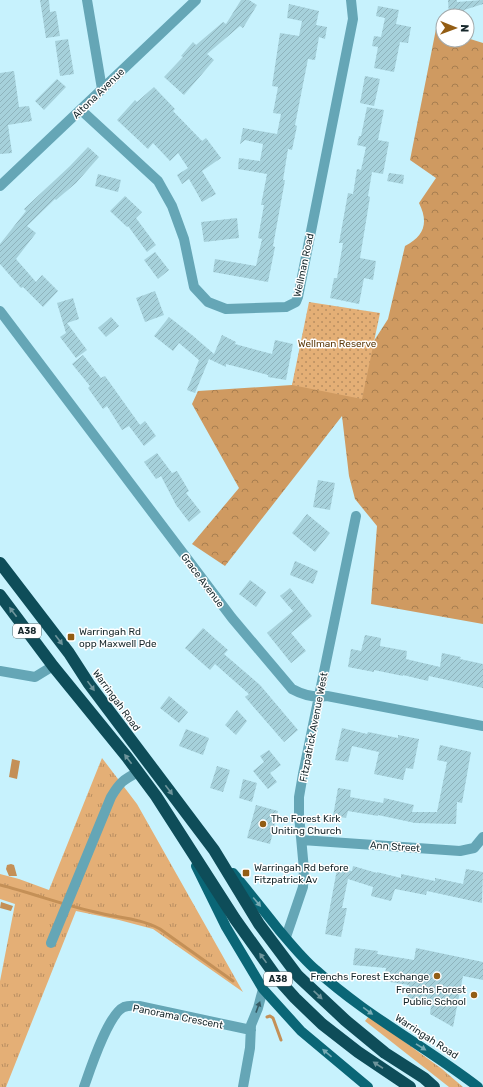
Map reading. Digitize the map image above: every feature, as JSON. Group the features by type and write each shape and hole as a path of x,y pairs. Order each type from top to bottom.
{"highway":[{"name":"Warringah Road","path":"0,563 214,850 260,924 298,976 350,1025 385,1053 424,1078 434,1087"},
{"name":"A38","path":"0,596 156,796 235,919 277,978 322,1024 358,1052 410,1087"},
{"path":"54,666 69,654"}],"main road":[{"name":"A38","path":"182,837 226,927 264,989 302,1031 368,1087"},
{"name":"Warringah Road","path":"214,850 303,958 347,996 404,1037 453,1068 478,1087"}],"street":[{"path":"87,0 102,89"},
{"name":"Altona Avenue","path":"0,186 196,0"},
{"name":"Wellman Road","path":"81,110 158,181 172,206 184,239 194,287 208,302 226,309 286,307 296,302 298,297 353,19 351,0"},
{"name":"Grace Avenue","path":"0,311 232,618 292,689 303,695 319,697 327,696 483,726"},
{"name":"Fitzpatrick Avenue West","path":"286,937 303,887 304,870 299,815 299,797 356,516"},
{"path":"0,671 36,678 54,666"},
{"path":"51,943 111,797 124,779 138,772"},
{"name":"Ann Street","path":"302,840 460,851 474,848 483,837"},
{"path":"243,1087 250,1048 251,1027 264,989"},
{"name":"Panorama Crescent","path":"84,1087 107,1029 117,1012 124,1007 131,1005 139,1006 251,1027"}],"green space":[{"path":"435,34 435,48 475,48 475,40 483,43 483,624 371,604 377,526 355,499 349,476 342,416 225,566 192,544 239,488 192,404 198,391 292,385 302,355 345,386 388,319 405,246 417,238 423,228 424,217 419,203 436,178 410,160"},
{"name":"Wellman Reserve","path":"309,302 380,313 362,399 292,385"},
{"path":"102,758 137,804 243,992 153,929 76,911 6,1087 0,1087 0,981 15,904 0,899 0,874 49,890"},
{"path":"369,1016 442,1069 463,1087 449,1087 365,1021"}],"shaded area":[{"path":"12,759 20,761 17,779 9,777"},
{"path":"7,865 14,865 17,876 9,876 6,869"},
{"path":"1,902 13,906 11,911 0,908"}],"building":[{"path":"40,0 49,0 50,12 56,11 60,36 46,38"},
{"path":"241,0 249,0 257,5 243,28 240,26 207,54 214,60 184,95 164,77 183,57 181,56 193,42 196,45 223,22 226,24"},
{"path":"448,0 457,0 457,2 483,0 483,4 470,8 448,8"},
{"path":"289,4 319,11 316,25 327,27 325,39 319,37 315,60 308,59 295,125 297,126 292,150 288,149 283,180 285,180 273,246 275,247 268,282 213,272 215,259 256,266 262,239 258,238 264,205 261,205 267,174 238,169 239,158 260,161 263,144 245,140 240,144 243,128 277,134 281,114 273,113 278,87 272,86 280,33 299,36 302,21 287,18"},
{"path":"378,6 399,10 396,24 411,27 408,43 400,42 394,72 374,68 378,47 372,46 374,36 381,37 385,18 376,16"},
{"path":"68,39 74,74 60,76 55,41"},
{"path":"14,71 19,107 29,106 32,121 8,125 12,153 0,154 0,73"},
{"path":"365,76 380,79 374,106 360,103"},
{"path":"57,79 66,87 44,110 35,101"},
{"path":"154,87 175,109 173,111 202,141 206,138 221,158 202,171 216,194 202,202 189,179 182,184 177,175 188,168 178,153 170,161 153,143 148,149 117,120 135,100 137,102"},
{"path":"367,107 384,110 378,140 389,142 383,174 372,172 368,196 370,197 360,258 376,261 373,280 364,278 359,304 330,298 334,278 337,278 343,243 339,243 348,193 353,194 357,169 361,170 366,147 357,145 359,136 361,136"},
{"path":"88,147 99,157 76,183 56,200 55,199 27,226 36,233 16,259 36,282 42,275 58,291 43,307 23,287 21,288 0,264 0,244 26,211 24,209"},
{"path":"389,173 404,175 403,184 387,181"},
{"path":"98,174 121,180 118,192 95,186"},
{"path":"125,196 142,212 136,218 156,245 147,252 128,226 127,227 110,211"},
{"path":"237,218 239,238 204,242 201,222"},
{"path":"155,252 169,270 158,279 144,260"},
{"path":"155,291 164,315 145,322 136,298"},
{"path":"73,298 79,319 67,323 87,350 76,358 60,337 66,333 57,303"},
{"path":"111,317 119,326 106,337 98,328"},
{"path":"169,317 214,354 222,335 236,342 235,344 272,354 275,340 293,344 286,380 268,377 268,375 226,364 226,367 209,359 195,393 187,390 199,360 179,343 173,351 154,336"},
{"path":"83,355 101,378 105,376 140,425 145,421 156,436 144,446 129,426 122,430 107,406 103,409 88,388 90,386 72,364"},
{"path":"157,453 172,473 177,471 189,491 186,493 201,512 189,522 176,505 161,476 156,479 144,462"},
{"path":"318,480 335,483 330,510 313,507"},
{"path":"307,514 330,533 315,552 292,533"},
{"path":"295,561 318,571 313,584 290,575"},
{"path":"250,580 266,592 256,607 239,594"},
{"path":"290,588 312,616 291,633 306,651 291,663 267,633 293,611 280,596"},
{"path":"203,628 228,650 224,654 260,685 298,730 284,742 245,697 249,694 215,664 210,670 185,648"},
{"path":"365,635 381,638 380,646 407,651 406,659 440,667 442,653 483,664 483,688 429,676 428,681 403,675 374,670 374,672 348,667 351,649 361,651"},
{"path":"169,696 188,712 179,723 160,708"},
{"path":"237,710 247,721 236,735 225,725"},
{"path":"342,728 367,734 368,732 398,738 398,735 419,739 413,769 406,768 403,780 374,774 379,752 352,746 348,762 335,760"},
{"path":"186,729 209,738 203,755 179,746"},
{"path":"440,745 471,752 462,803 457,802 456,824 415,823 378,815 348,811 346,818 333,816 338,788 351,790 350,797 383,803 384,798 414,805 412,812 437,812 447,762 437,760"},
{"path":"269,750 281,765 270,773 277,782 268,789 253,771 264,762 260,756"},
{"path":"217,766 230,770 223,792 210,788"},
{"path":"243,779 257,783 252,802 239,798"},
{"name":"The Forest Kirk Uniting Church","path":"256,805 278,811 270,844 247,838"},
{"path":"353,866 401,878 401,874 435,881 435,878 463,884 466,869 483,872 482,903 427,891 426,895 395,889 391,901 371,896 373,887 348,879 342,908 347,908 341,937 325,934 337,869 352,871"},
{"name":"Frenchs Forest Exchange","path":"355,948 378,951 377,954 414,960 416,948 483,962 483,980 463,976 453,1027 430,1014 431,1006 407,1001 409,985 384,981 386,968 353,965"}],"waterway":[{"path":"0,885 83,909 136,920 152,925 160,929 233,981"},
{"path":"267,1017 270,1016 273,1018 281,1040"}],"place":[{"name":"Warringah Rd opp Maxwell Pde","path":"71,637"},
{"name":"The Forest Kirk Uniting Church","path":"263,824"},
{"name":"Warringah Rd before Fitzpatrick Av","path":"246,873"},
{"name":"Frenchs Forest Exchange","path":"437,976"},
{"name":"Frenchs Forest Public School","path":"474,995"}]}
